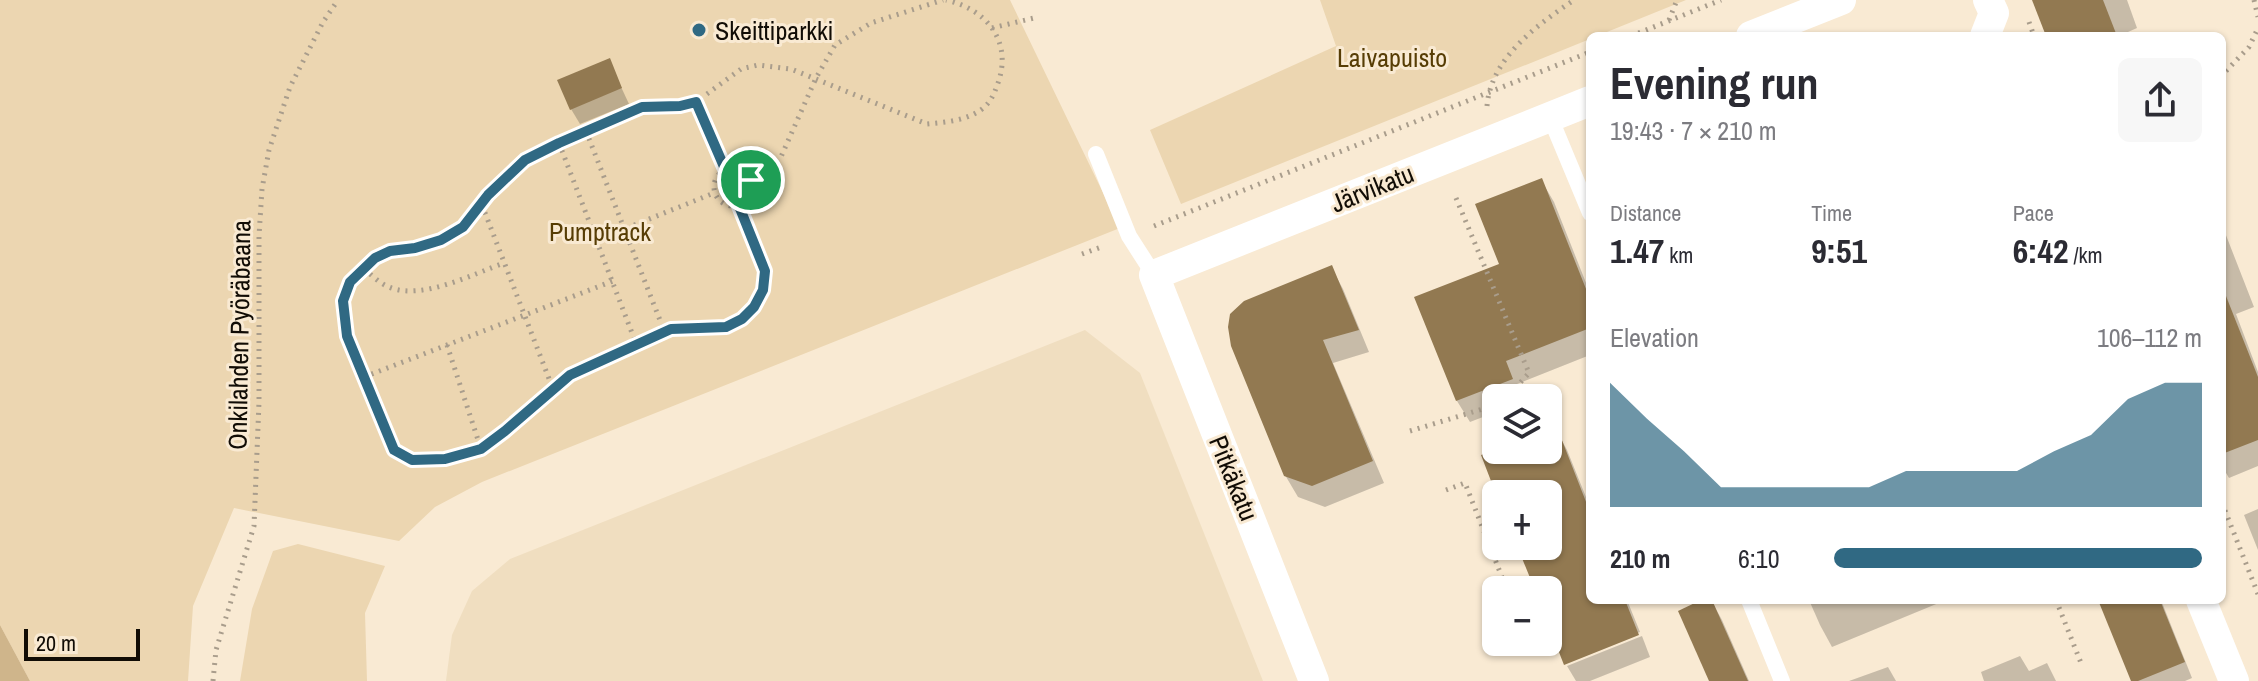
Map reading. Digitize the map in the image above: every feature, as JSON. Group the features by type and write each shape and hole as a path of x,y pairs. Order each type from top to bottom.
{"street":[{"path":"1761,32 1841,0"},
{"path":"1987,32 1994,13 1988,0"},
{"name":"Järvikatu","path":"1154,275 1586,103"},
{"name":"Pitkäkatu","path":"1154,275 1314,681"},
{"path":"2203,604 2234,681"}],"lane":[{"path":"1550,117 1586,203"},
{"path":"1096,154 1129,236 1154,275"},
{"path":"1751,604 1782,681"}],"path":[{"name":"Onkilahden Pyöräbaana","path":"213,681 216,650 254,526 259,402 259,236 262,189 269,150 290,87 323,22 338,0"},
{"path":"739,206 765,271 763,290 754,307 742,319 726,327 671,329 570,375 481,449 445,459 412,460 394,450 347,336 343,301 350,282 375,258 390,251 441,240 463,227 481,204 525,160 642,107 680,106 696,102 741,69 758,65 791,69 816,78 927,124 960,119 983,109 993,98 1003,58 992,28 977,11 944,0 871,23 835,45 816,78 780,159 765,173 751,180"},
{"path":"1488,142 1488,93 1514,47 1574,0"},
{"path":"1668,21 1677,0"},
{"path":"1641,32 1721,0"},
{"path":"2254,0 2258,17"},
{"path":"992,28 1038,17"},
{"path":"2226,71 2249,47 2258,28"},
{"path":"1082,254 1586,54"},
{"path":"696,102 725,169"},
{"path":"586,131 665,333"},
{"path":"559,143 637,346"},
{"path":"735,167 745,171 751,180 752,190 748,200 739,206 724,205 714,193 713,184 717,175 725,169 735,167"},
{"path":"597,240 714,193"},
{"path":"1456,198 1529,373 1519,384"},
{"path":"481,204 553,390"},
{"path":"364,269 387,287 407,292 431,288 504,263"},
{"path":"364,377 613,281"},
{"path":"447,345 481,449"},
{"path":"1410,431 1482,409"},
{"path":"1446,490 1465,483 1502,576"},
{"path":"2226,513 2258,594"},
{"path":"2058,604 2081,663"}],"shaded area":[{"path":"1085,330 1140,373 1263,681 446,681 452,635 472,591 510,559"},
{"path":"0,625 30,681 0,681"}],"green space":[{"name":"Pumptrack","path":"0,0 1010,0 1120,228 482,482 435,507 399,541 234,508 193,606 188,681 30,681 0,625"},
{"name":"Laivapuisto","path":"1320,0 1686,0 1607,32 1586,32 1586,41 1181,204 1150,130 1336,46"},
{"path":"298,544 385,566 365,613 367,681 240,681 252,609 273,551"}],"building":[{"path":"2032,0 2103,0 2115,32 2044,32"},
{"path":"610,58 622,88 570,110 557,80"},
{"path":"1542,178 1586,289 1586,330 1506,361 1513,379 1500,384 1482,384 1482,391 1456,401 1414,297 1499,264 1475,204"},
{"path":"1332,265 1359,330 1323,340 1373,461 1312,486 1284,476 1231,346 1228,327 1230,314 1244,301"},
{"path":"2226,296 2258,377 2258,440 2226,452"},
{"path":"1562,440 1586,502 1586,604 1627,604 1639,635 1564,665 1560,656 1562,576 1529,576 1523,560 1562,560 1562,480 1491,480 1484,464 1562,464"},
{"path":"1693,604 1714,604 1748,681 1709,681 1678,611"},
{"path":"2100,604 2162,604 2185,662 2131,681"}],"place":[{"name":"Skeittiparkki","path":"699,30"}],"route":[{"path":"696,102 725,169 735,167 745,171 751,180 752,190 748,200 739,206 765,271 763,290 754,307 742,319 726,327 671,329 570,375 481,449 445,459 412,460 394,450 347,336 343,301 350,282 375,258 390,251 441,240 463,227 488,195 525,160 642,107 680,106 696,102"}]}
